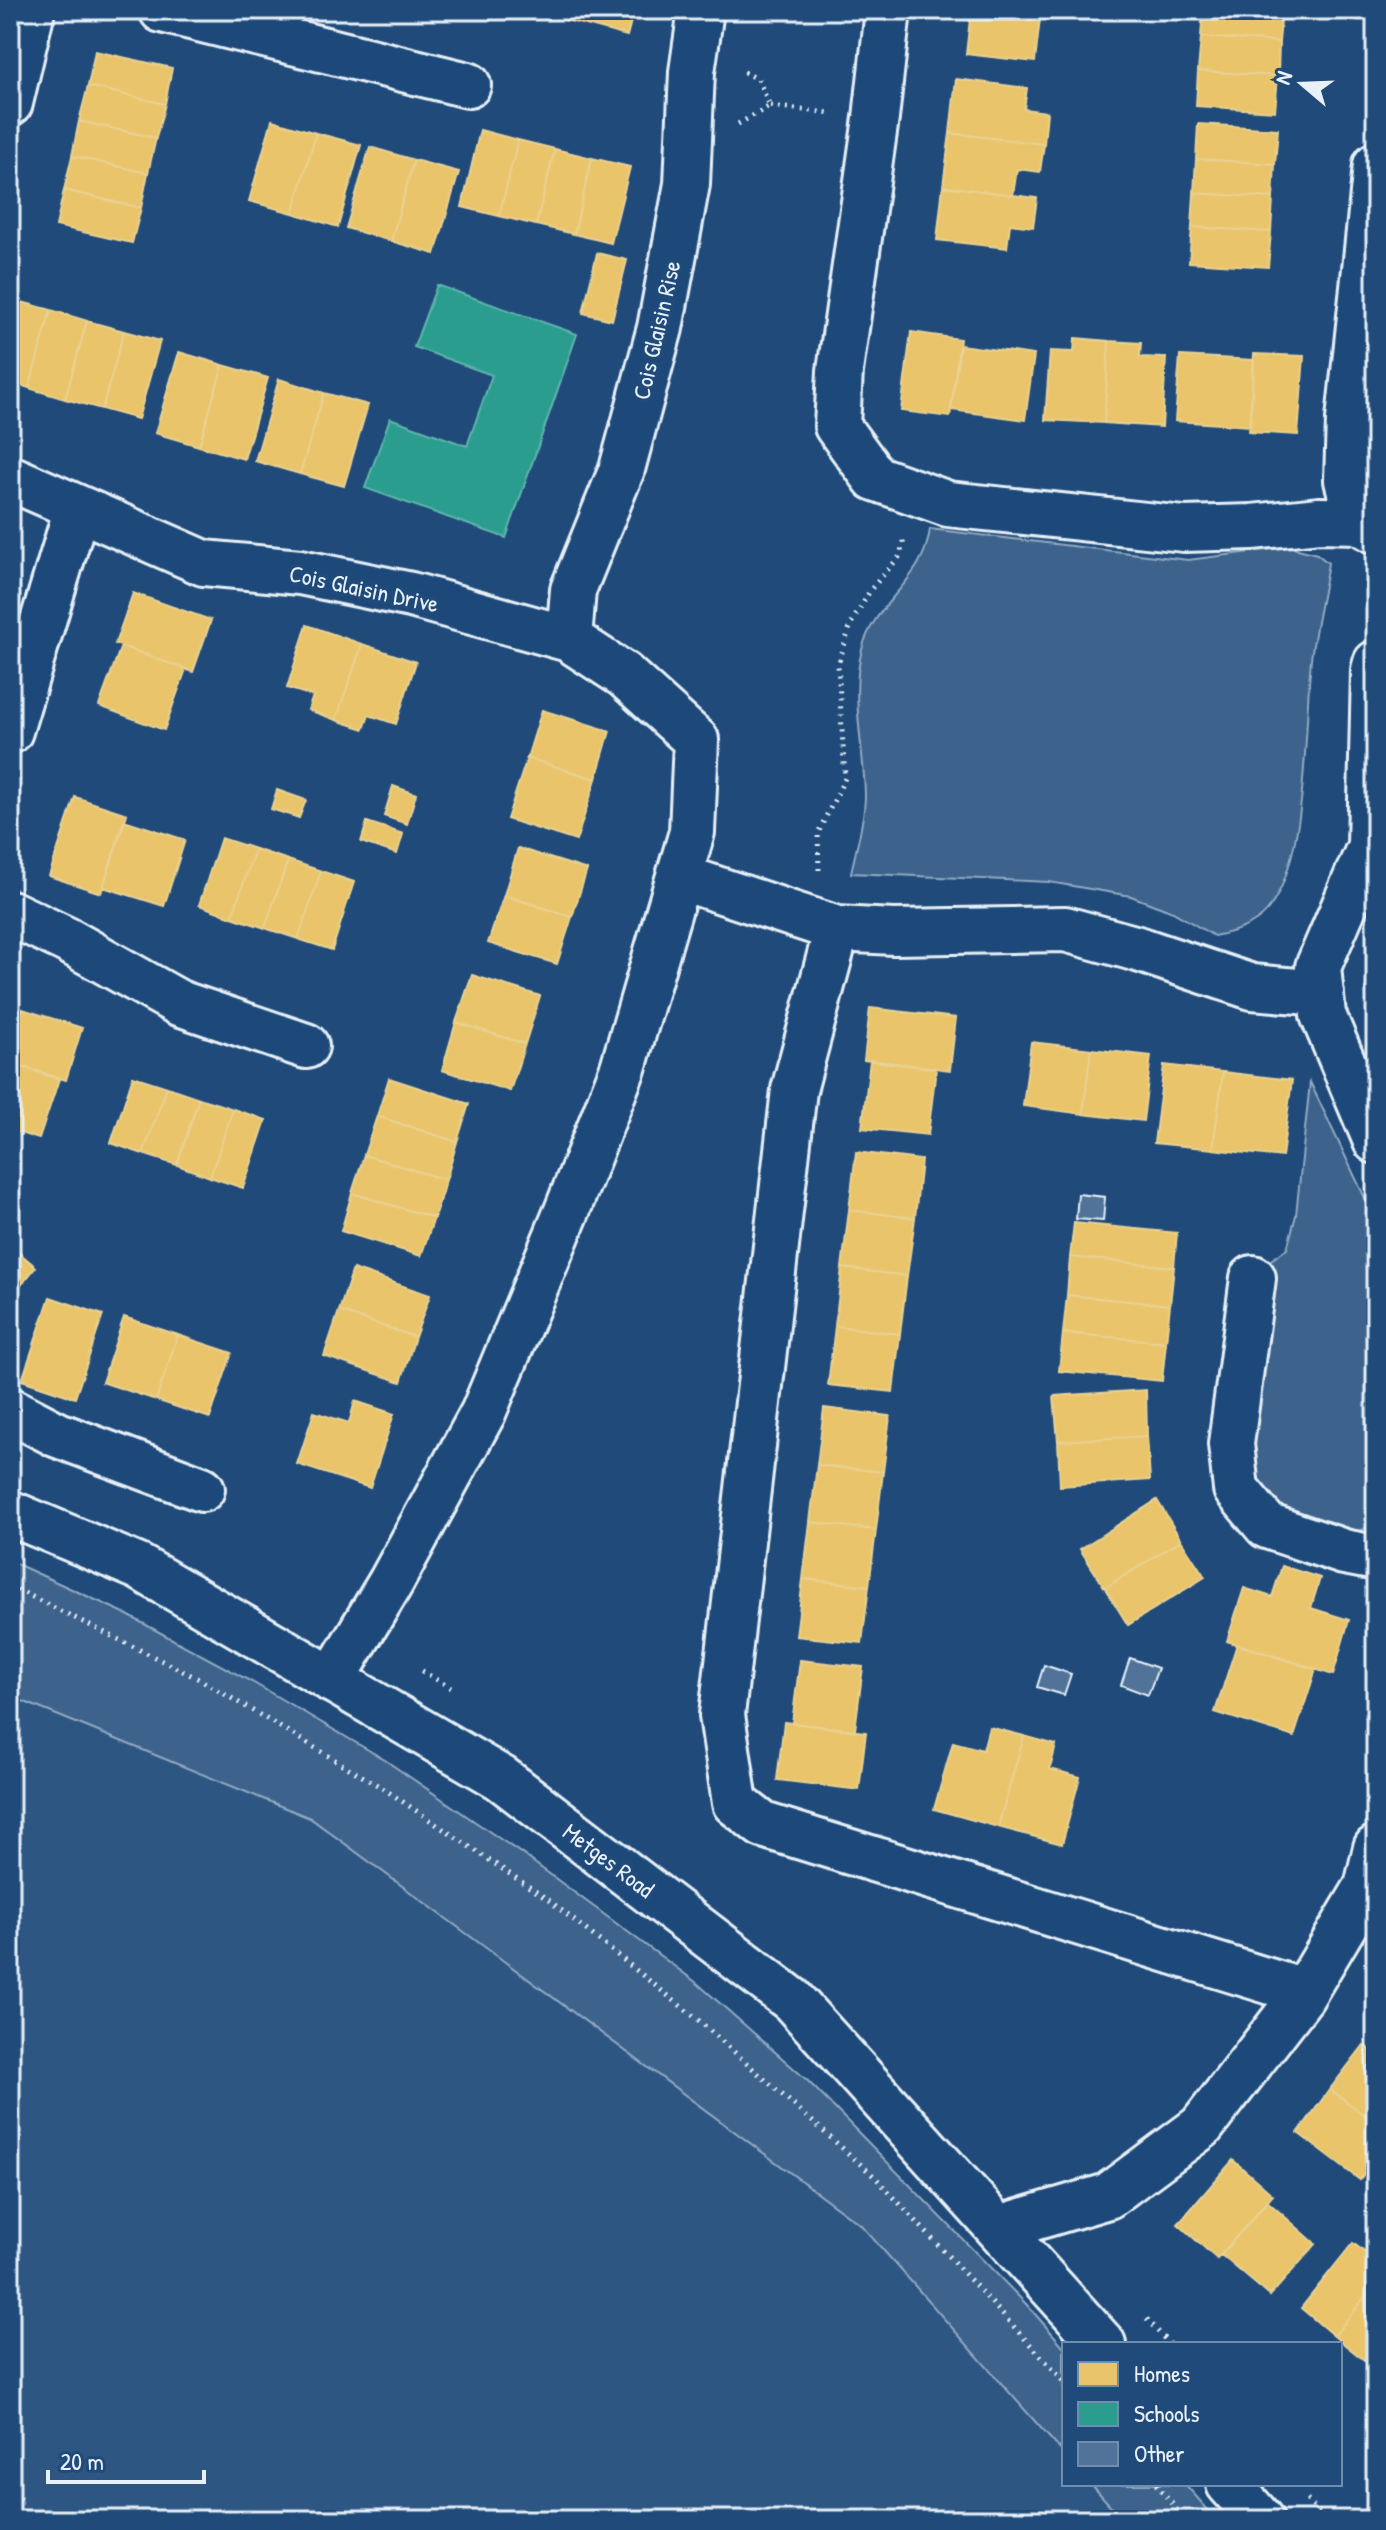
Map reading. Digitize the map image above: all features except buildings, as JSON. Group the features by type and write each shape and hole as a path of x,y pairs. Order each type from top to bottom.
{"street":[{"path":"10,103 32,10"},
{"path":"162,10 468,85"},
{"name":"Cois Glaisin Rise","path":"569,639 573,590 622,469 660,328 687,184 692,72 701,10"},
{"path":"888,10 876,118 848,302 837,426 875,478 948,504 1184,529 1252,527 1319,520 1367,526"},
{"path":"1367,526 1347,480 1349,420 1376,165"},
{"name":"Cois Glaisin Drive","path":"10,478 204,563 300,572 411,595 569,639 624,675 696,740 692,832 680,877"},
{"path":"10,731 77,508"},
{"path":"1376,663 1370,846 1318,967 1323,1015 1376,1141"},
{"path":"332,1680 391,1582 483,1413 623,1068 680,877 828,926 894,932 1065,929 1138,949 1252,987 1321,993"},
{"path":"10,913 67,940 179,1003 306,1046"},
{"path":"828,926 794,1090 722,1715 735,1803 763,1825 1304,1992"},
{"path":"1253,1278 1231,1444 1236,1489 1267,1526 1344,1552 1376,1558"},
{"path":"10,1410 58,1435 202,1489"},
{"name":"Metges Road","path":"10,1513 139,1567 501,1778 792,2000 1101,2342"},
{"path":"999,2228 1108,2196 1201,2127 1304,1992 1367,1887 1376,1848"},
{"path":"1231,2486 1261,2520"}],"path":[{"path":"770,106 876,118"},
{"path":"828,926 818,833 845,778 838,665 851,624 871,589 899,557 921,494"},
{"path":"10,1586 201,1680 384,1789 550,1901 697,2019 876,2178 1062,2379"},
{"path":"1158,2486 1185,2520"}],"shaded area":[{"path":"930,529 1188,560 1290,547 1317,554 1328,563 1311,659 1298,825 1281,887 1262,916 1243,928 1214,936 1173,912 1131,896 1049,882 851,873 865,805 857,704 862,649 877,617 919,563"},
{"path":"1310,1082 1367,1202 1376,1235 1376,1522 1360,1531 1333,1527 1271,1507 1249,1472 1249,1428 1268,1262 1287,1249 1296,1215"},
{"path":"10,1561 122,1612 252,1682 382,1758 525,1856 697,1983 808,2081 1027,2305 1062,2345 1062,2452 861,2225 310,1818 10,1696"},
{"path":"10,1696 310,1818 861,2225 1062,2452 1062,2486 1093,2486 1123,2520 10,2520"},
{"path":"1093,2486 1187,2486 1217,2520 1123,2520"}]}
